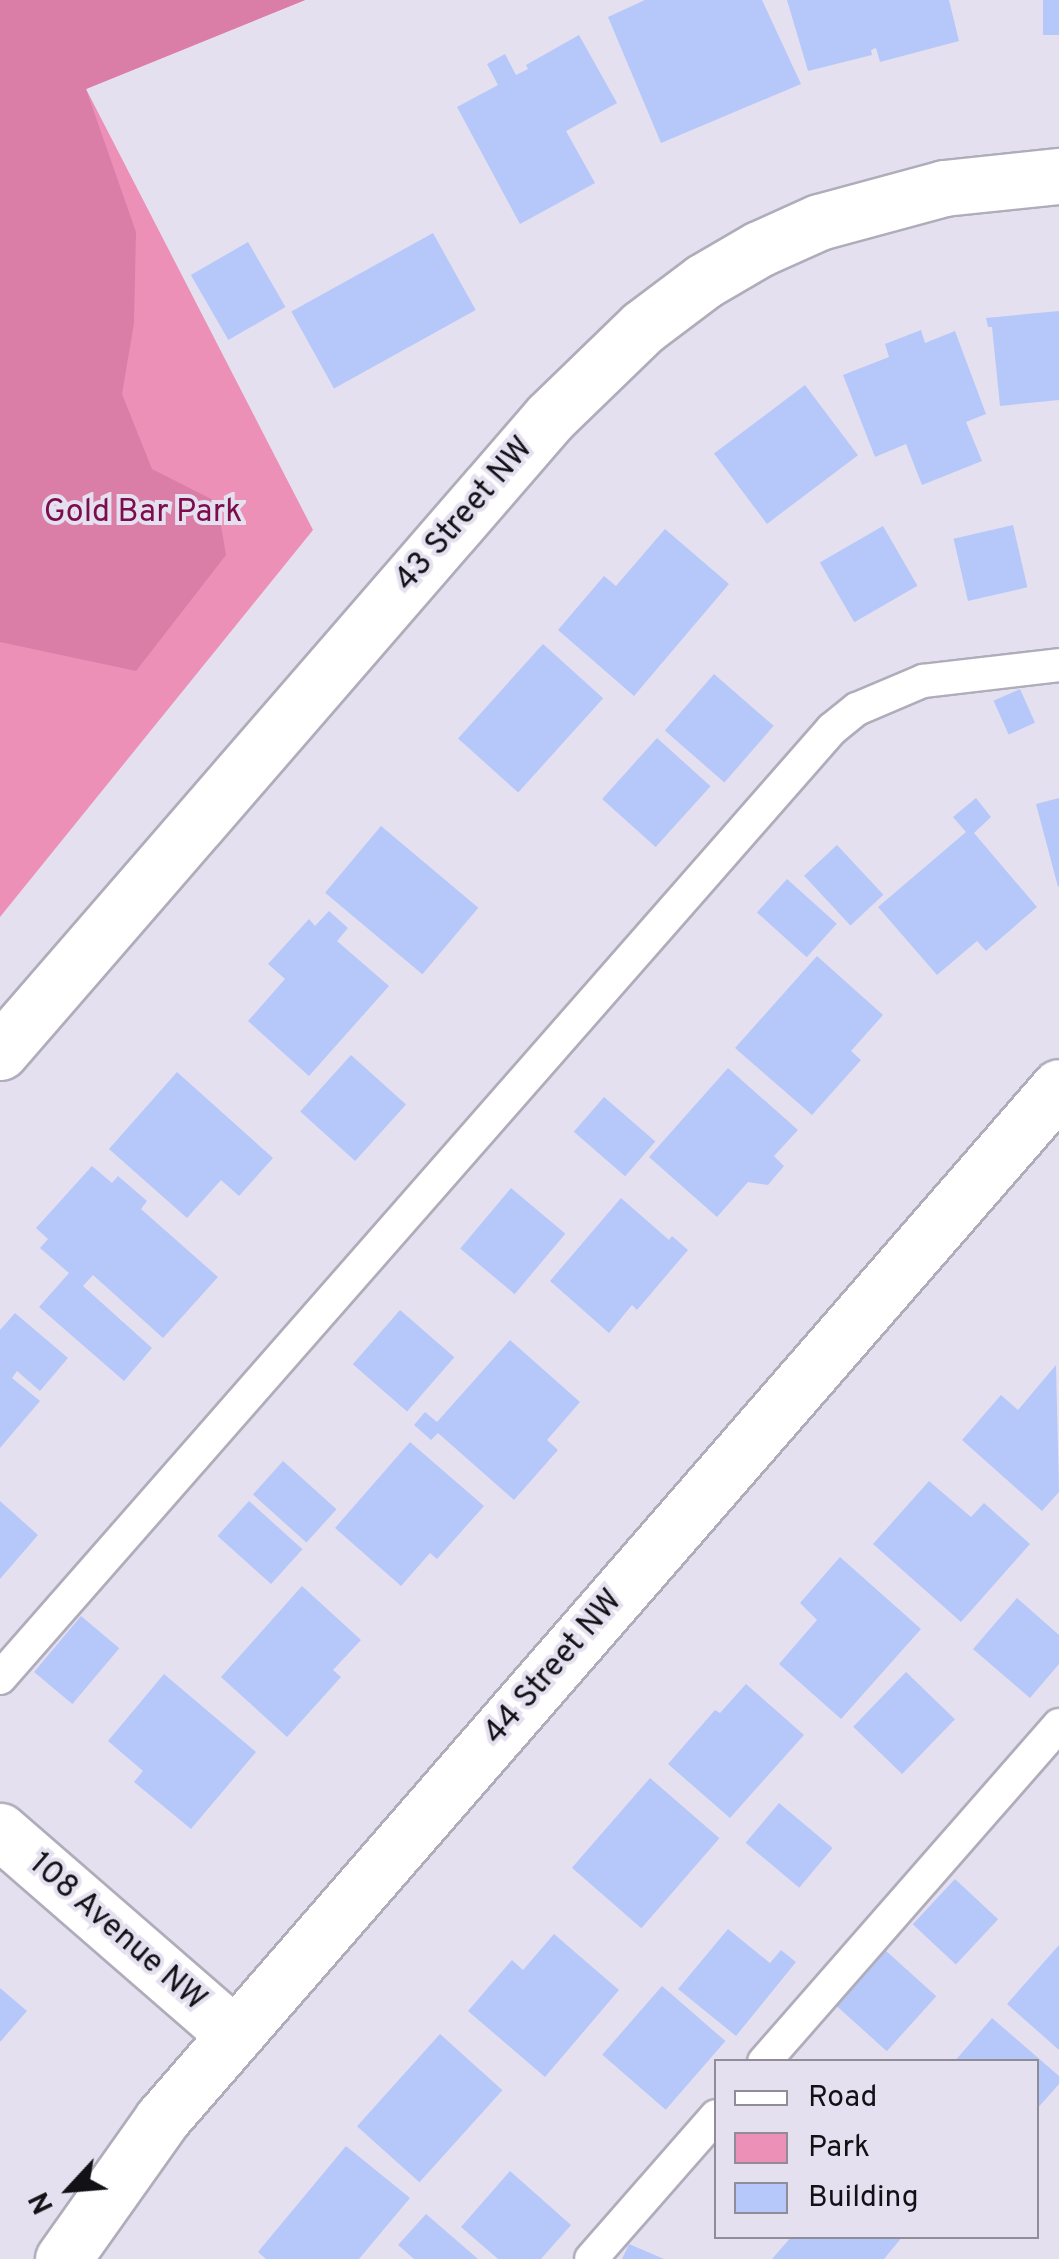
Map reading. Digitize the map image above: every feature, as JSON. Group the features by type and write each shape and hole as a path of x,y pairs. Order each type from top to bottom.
{"street":[{"name":"43 Street NW","path":"0,1052 550,417 643,327 731,265 819,222 944,188 1059,176"},
{"name":"44 Street NW","path":"62,2259 162,2119 1059,1087"},
{"name":"108 Avenue NW","path":"0,1831 234,2035"}],"lane":[{"path":"0,1678 832,729 857,710 923,681 1059,666"},
{"path":"767,2059 1059,1725"},
{"path":"591,2259 714,2118"}],"green space":[{"name":"Gold Bar Park","path":"0,0 305,0 86,89 313,530 0,917"},
{"name":"Gold Bar Park","path":"0,0 305,0 86,89 136,232 134,323 122,394 152,469 217,502 226,555 136,671 0,642"}],"building":[{"path":"645,0 762,0 801,84 661,143 608,17"},
{"path":"787,0 949,0 959,41 880,62 876,48 871,50 872,55 808,71"},
{"path":"1043,0 1059,0 1059,35 1043,35"},
{"path":"579,35 617,103 566,131 595,183 520,224 457,107 498,85 487,64 505,54 516,75 528,69 526,65"},
{"path":"433,233 476,310 334,389 291,312"},
{"path":"248,242 286,307 228,340 191,275"},
{"path":"1059,311 1059,400 1000,406 992,327 988,327 986,318"},
{"path":"921,330 925,343 955,331 986,414 966,422 982,461 922,485 906,444 875,457 843,375 889,357 885,344"},
{"path":"805,385 858,455 767,524 714,454"},
{"path":"1013,525 1027,587 968,601 954,539"},
{"path":"883,526 918,586 854,622 820,562"},
{"path":"665,529 729,584 634,696 558,630 604,576 616,586"},
{"path":"543,644 603,698 518,793 458,738"},
{"path":"714,674 774,726 724,782 665,731"},
{"path":"1020,689 1035,723 1009,735 994,701"},
{"path":"657,738 711,786 656,847 602,799"},
{"path":"976,798 991,817 974,833 1037,907 986,951 977,941 937,975 878,907 966,832 953,817"},
{"path":"1059,798 1059,886 1058,887 1036,804"},
{"path":"381,826 478,908 422,974 325,893"},
{"path":"837,845 883,895 850,925 804,876"},
{"path":"787,879 837,924 807,957 757,912"},
{"path":"329,911 348,928 337,941 389,986 309,1076 248,1021 285,979 268,964 309,919 315,926"},
{"path":"817,956 883,1015 851,1051 861,1060 812,1115 735,1048"},
{"path":"351,1055 406,1105 355,1161 300,1111"},
{"path":"728,1068 798,1130 774,1156 784,1166 768,1185 748,1182 717,1217 649,1157"},
{"path":"177,1072 273,1158 239,1196 221,1180 187,1218 109,1149"},
{"path":"604,1097 655,1142 625,1176 574,1132"},
{"path":"92,1166 112,1183 118,1176 147,1201 141,1209 218,1277 163,1338 93,1275 83,1286 152,1348 124,1381 39,1307 69,1273 40,1248 48,1239 36,1228"},
{"path":"511,1188 565,1234 515,1294 460,1249"},
{"path":"621,1198 669,1240 672,1236 688,1250 637,1310 632,1305 609,1333 550,1281"},
{"path":"400,1310 454,1357 407,1412 353,1364"},
{"path":"15,1313 68,1358 40,1391 17,1371 12,1378 40,1401 0,1448 0,1330"},
{"path":"510,1340 580,1402 547,1440 558,1450 514,1500 438,1433 431,1440 414,1425 425,1412 437,1422"},
{"path":"1056,1365 1059,1492 1042,1511 962,1440 1001,1395 1018,1410"},
{"path":"410,1442 484,1506 437,1559 430,1553 401,1586 335,1528"},
{"path":"283,1461 337,1509 306,1543 253,1494"},
{"path":"929,1481 971,1517 984,1503 1030,1544 961,1622 873,1544"},
{"path":"0,1501 38,1535 0,1579"},
{"path":"249,1501 303,1549 271,1584 218,1536"},
{"path":"840,1557 921,1629 841,1719 779,1664 817,1620 800,1603"},
{"path":"302,1586 361,1640 333,1670 341,1677 287,1737 221,1677"},
{"path":"1017,1598 1059,1635 1059,1664 1030,1698 973,1649"},
{"path":"81,1616 119,1648 72,1704 34,1672"},
{"path":"906,1672 955,1719 902,1774 853,1727"},
{"path":"164,1674 256,1752 191,1829 134,1782 143,1771 108,1741"},
{"path":"746,1684 804,1735 730,1818 668,1764 715,1710 720,1713"},
{"path":"650,1778 719,1838 641,1928 572,1868"},
{"path":"779,1803 833,1848 799,1888 746,1843"},
{"path":"955,1879 998,1919 956,1965 913,1924"},
{"path":"728,1929 770,1963 781,1950 796,1962 736,2036 678,1989"},
{"path":"554,1934 619,1990 545,2077 468,2011 512,1960 523,1970"},
{"path":"1059,1945 1059,2050 1007,2004"},
{"path":"885,1950 936,1996 887,2051 835,2005"},
{"path":"662,1986 725,2041 666,2110 602,2055"},
{"path":"0,1988 27,2011 0,2042"},
{"path":"992,2018 1059,2076 1059,2084 1039,2107 1039,2059 957,2059"},
{"path":"440,2034 502,2090 419,2182 357,2126"},
{"path":"346,2146 410,2198 359,2259 266,2259 258,2252"},
{"path":"510,2171 571,2225 541,2259 498,2259 461,2227"},
{"path":"426,2214 478,2259 414,2259 398,2245"},
{"path":"789,2239 901,2239 884,2259 772,2259"},
{"path":"629,2244 664,2259 622,2259"}]}
